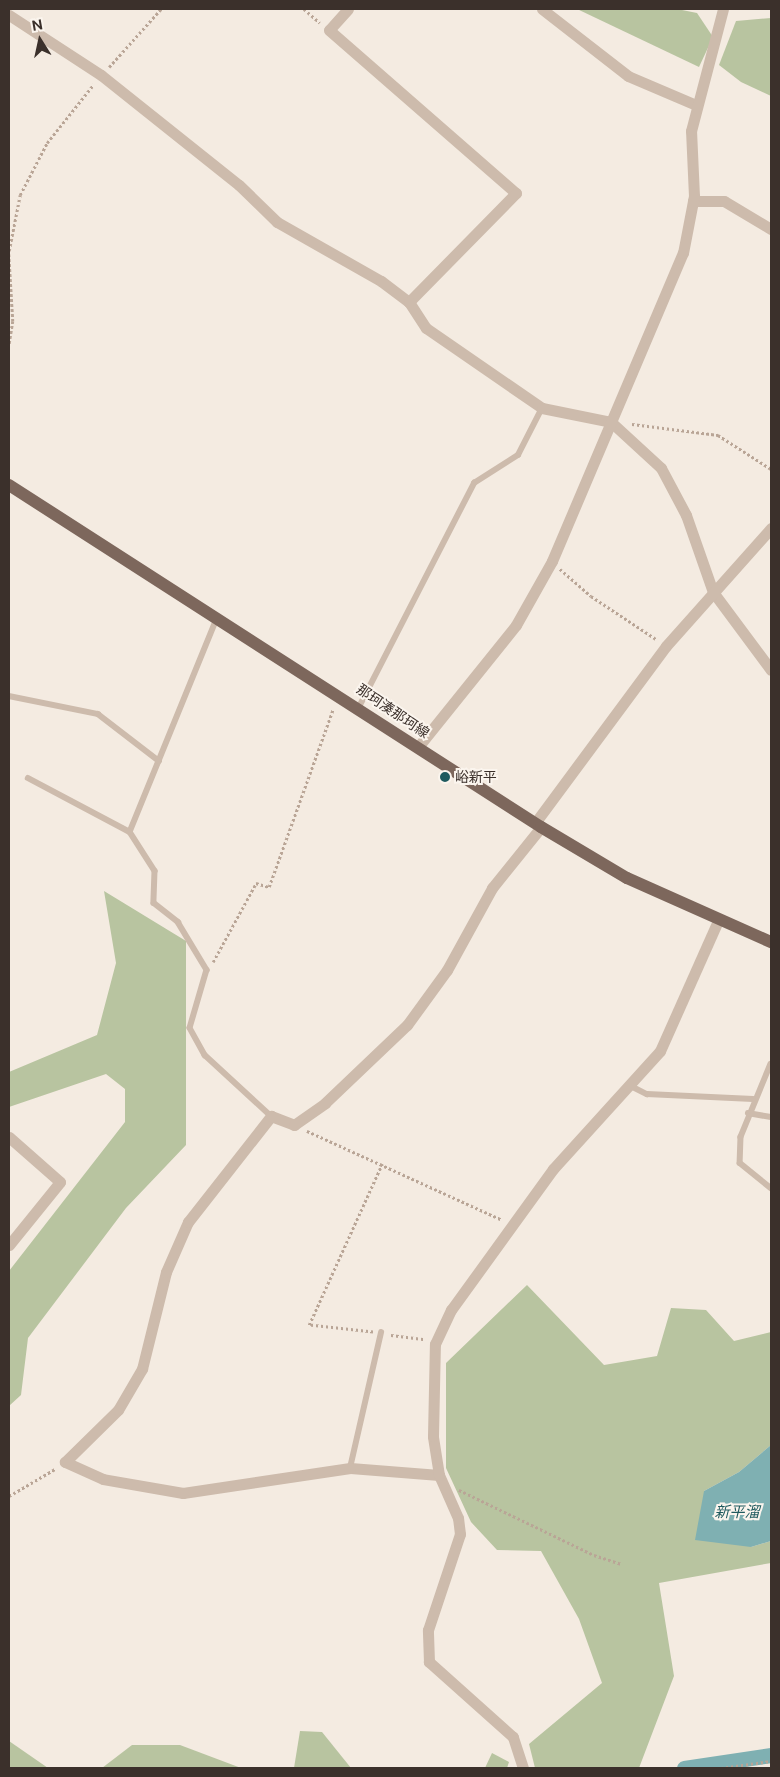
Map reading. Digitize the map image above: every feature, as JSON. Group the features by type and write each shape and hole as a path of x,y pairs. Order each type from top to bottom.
{"main road":[{"name":"那珂湊那珂線","path":"9,485 360,707 538,825 627,878 718,921 771,942"}],"street":[{"path":"348,9 329,30 516,193 409,302"},
{"path":"542,9 628,76 696,105"},
{"path":"418,746 516,625 552,561 683,253 693,201 691,139 696,105 723,9"},
{"path":"9,15 101,75 239,185 277,222 362,269 409,302 426,328 542,408 611,422 661,468 686,516 713,592 771,670"},
{"path":"693,201 724,201 771,229"},
{"path":"439,1475 350,1468 183,1493 103,1479 65,1462 99,1433 132,1388 148,1352 177,1240 271,1116 294,1125 325,1103 407,1025 447,970 492,888 666,646 771,528"},
{"path":"523,1768 513,1737 429,1662 428,1630 460,1534 458,1518 439,1475 433,1436 437,1340 451,1310 581,1134 631,1086 660,1051 718,921"},
{"path":"9,1137 60,1182 9,1245"}],"lane":[{"path":"360,707 474,483 518,455 542,408"},
{"path":"130,832 218,617"},
{"path":"9,696 98,714 159,761"},
{"path":"28,778 130,832 155,871 154,903 178,922 206,970 190,1028 205,1055 271,1116"},
{"path":"771,1064 753,1099 740,1137 740,1163 771,1188"},
{"path":"631,1086 647,1094 753,1099"},
{"path":"748,1113 771,1116"},
{"path":"350,1468 381,1333"}],"path":[{"path":"9,345 13,321 9,253 20,195 48,143 101,75 161,9"},
{"path":"304,9 329,30"},
{"path":"611,422 718,435 771,469"},
{"path":"552,561 591,596 666,646"},
{"path":"205,976 256,883 269,887 338,693"},
{"path":"294,1125 382,1164 512,1226"},
{"path":"382,1164 309,1325 437,1340"},
{"path":"9,1496 65,1462"},
{"path":"458,1490 594,1555 622,1564"},
{"path":"721,1768 771,1760"}],"green space":[{"path":"577,9 677,9 697,13 713,37 699,67"},
{"path":"771,18 771,96 741,82 719,65 736,21"},
{"path":"104,891 186,941 186,1145 126,1208 28,1338 21,1395 9,1406 9,1271 125,1122 125,1089 106,1074 9,1107 9,1072 97,1035 116,963"},
{"path":"527,1285 604,1365 657,1356 671,1308 706,1310 734,1341 771,1332 771,1445 739,1472 704,1491 751,1547 771,1541 771,1563 659,1583 674,1676 639,1768 535,1768 529,1744 602,1683 579,1619 541,1551 497,1550 471,1522 446,1468 446,1363"},
{"path":"300,1731 322,1732 351,1768 294,1768"},
{"path":"9,1741 48,1768 9,1768"},
{"path":"132,1745 180,1745 241,1768 102,1768"},
{"path":"492,1753 509,1762 507,1768 485,1768"}],"water":[{"name":"新平溜","path":"771,1445 771,1541 751,1547 695,1540 704,1491 739,1472"}],"waterway":[{"path":"684,1768 771,1755"}],"place":[{"name":"峪新平","path":"445,777"}]}
